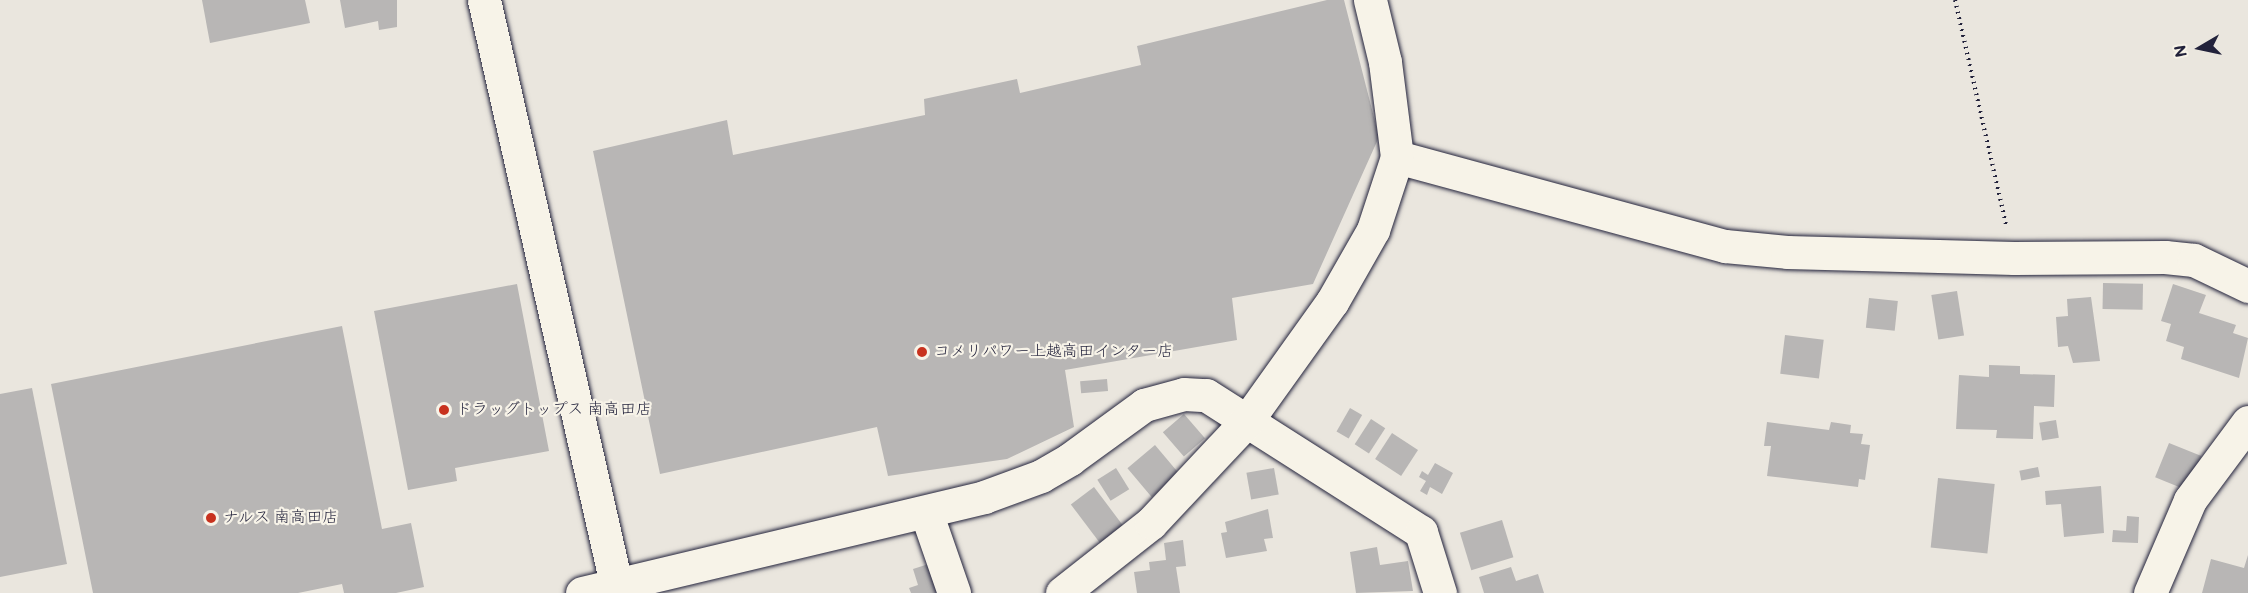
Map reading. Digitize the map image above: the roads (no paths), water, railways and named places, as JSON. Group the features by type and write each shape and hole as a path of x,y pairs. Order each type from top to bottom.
{"street":[{"path":"484,0 616,584"},
{"path":"1062,593 1151,523 1246,422 1332,302 1373,230 1397,157 1385,62 1370,0"},
{"path":"1397,157 1725,246 2014,258 2184,259 2217,269 2248,286"},
{"path":"582,593 984,497 1041,476 1100,439 1144,405 1161,399 1206,394 1246,422 1421,532 1440,593"},
{"path":"2150,593 2190,500 2248,422"},
{"path":"926,512 954,593"}],"place":[{"name":"コメリパワー上越高田インター店","path":"922,352"},
{"name":"ドラッグトップス 南高田店","path":"444,410"},
{"name":"ナルス 南高田店","path":"211,518"}]}
